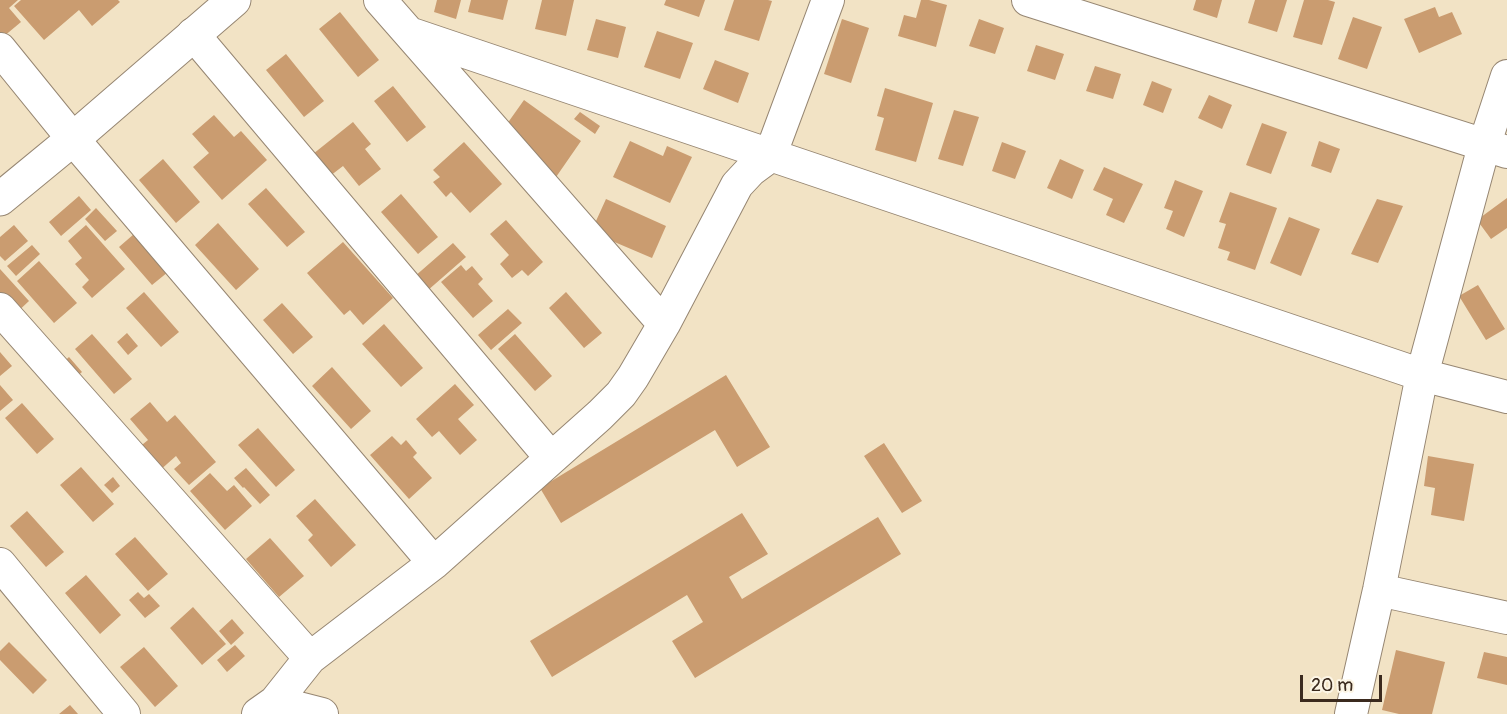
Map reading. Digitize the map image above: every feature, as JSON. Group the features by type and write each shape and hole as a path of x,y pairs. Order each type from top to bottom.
{"street":[{"path":"380,0 664,324"},
{"path":"266,708 310,658 434,563 621,394 664,324 737,184 770,156 828,0"},
{"path":"1028,0 1496,149"},
{"path":"0,199 73,139 230,1"},
{"path":"409,33 1422,375 1507,397"},
{"path":"193,34 551,458"},
{"path":"0,49 73,139 434,563"},
{"path":"1351,714 1379,590 1422,375 1496,149 1507,76"},
{"path":"0,309 310,658"},
{"path":"0,564 124,714"},
{"path":"1379,590 1507,618"},
{"path":"266,708 322,714"}],"building":[{"path":"0,0 18,0 9,8 21,22 3,37 0,33"},
{"path":"21,0 118,0 120,2 92,26 79,10 44,40 14,6"},
{"path":"437,0 461,0 456,19 434,12"},
{"path":"471,0 508,0 503,20 468,12"},
{"path":"542,0 574,0 566,36 535,29"},
{"path":"666,0 705,0 699,17 664,5"},
{"path":"734,0 772,1 759,41 724,30"},
{"path":"921,0 947,5 936,47 898,36 904,15 916,18"},
{"path":"1196,0 1222,0 1217,18 1193,10"},
{"path":"1255,0 1287,0 1277,32 1248,23"},
{"path":"1304,0 1335,2 1322,45 1293,37"},
{"path":"1435,7 1439,17 1452,12 1462,34 1419,53 1404,19"},
{"path":"340,12 379,60 358,77 319,29"},
{"path":"1353,17 1382,27 1367,69 1338,59"},
{"path":"596,19 626,27 618,58 587,50"},
{"path":"842,19 869,28 851,83 824,74"},
{"path":"979,19 1004,28 995,54 969,46"},
{"path":"657,31 693,43 680,79 644,67"},
{"path":"1036,45 1064,54 1055,80 1027,71"},
{"path":"286,54 324,101 304,117 266,70"},
{"path":"715,60 749,73 738,103 703,89"},
{"path":"1095,66 1121,74 1113,99 1086,91"},
{"path":"1152,81 1172,89 1163,113 1143,105"},
{"path":"393,86 426,127 407,142 374,101"},
{"path":"885,88 933,103 916,162 875,150 884,118 877,116"},
{"path":"1209,95 1232,105 1222,129 1198,118"},
{"path":"524,100 581,141 554,180 534,166 539,158 502,131"},
{"path":"954,110 979,117 963,166 938,159"},
{"path":"580,112 600,126 595,134 574,119"},
{"path":"214,115 234,137 241,131 267,160 222,200 193,167 209,153 192,134"},
{"path":"353,122 371,144 365,149 381,169 359,186 343,166 330,176 313,154"},
{"path":"1262,123 1287,132 1271,174 1246,165"},
{"path":"630,141 663,156 667,146 692,157 670,203 613,177"},
{"path":"1319,141 1340,149 1331,173 1311,166"},
{"path":"464,142 502,184 470,213 451,192 446,197 433,182 440,177 433,170"},
{"path":"1002,142 1026,151 1015,179 992,171"},
{"path":"163,159 200,202 176,223 139,180"},
{"path":"1060,159 1084,170 1072,199 1047,188"},
{"path":"1104,167 1143,184 1124,223 1106,215 1113,199 1093,190"},
{"path":"1175,180 1203,191 1184,237 1166,229 1173,211 1164,208"},
{"path":"266,188 305,232 287,247 248,204"},
{"path":"1230,192 1277,208 1255,270 1227,260 1230,252 1218,248 1226,224 1219,222"},
{"path":"401,194 438,237 418,254 381,212"},
{"path":"79,196 91,210 61,236 49,222"},
{"path":"1507,198 1507,228 1491,239 1477,220"},
{"path":"606,199 666,226 652,258 591,232"},
{"path":"1377,199 1403,206 1378,263 1351,254"},
{"path":"96,208 117,231 105,241 85,219"},
{"path":"1289,217 1320,229 1301,276 1270,263"},
{"path":"506,220 543,262 528,276 522,270 512,278 500,264 509,255 490,234"},
{"path":"218,223 259,269 236,290 195,245"},
{"path":"14,225 28,241 5,261 0,256 0,237"},
{"path":"86,225 125,269 92,298 82,287 89,280 75,264 82,258 68,241"},
{"path":"134,234 168,272 152,285 119,247"},
{"path":"343,242 393,298 363,325 350,310 344,315 307,273"},
{"path":"453,243 466,257 427,291 414,277"},
{"path":"32,245 40,254 16,276 7,266"},
{"path":"39,261 77,303 54,323 17,281"},
{"path":"461,265 466,271 472,266 483,279 478,284 493,301 473,318 441,282"},
{"path":"0,269 29,301 13,316 0,301"},
{"path":"1478,285 1505,329 1486,340 1459,296"},
{"path":"144,292 179,332 161,347 126,308"},
{"path":"566,292 602,333 584,348 549,308"},
{"path":"282,303 313,337 293,354 263,320"},
{"path":"508,309 522,323 491,350 478,335"},
{"path":"384,324 423,368 401,387 362,344"},
{"path":"127,333 138,346 128,355 117,342"},
{"path":"92,334 132,379 114,394 75,349"},
{"path":"515,334 552,376 535,391 498,349"},
{"path":"0,352 12,366 0,376"},
{"path":"69,357 82,372 72,381 59,366"},
{"path":"332,367 371,411 351,429 312,386"},
{"path":"726,375 770,447 737,467 715,430 561,523 540,488"},
{"path":"455,384 474,405 458,419 477,440 460,455 439,431 432,437 416,419"},
{"path":"0,385 13,400 0,411"},
{"path":"150,402 167,422 175,415 216,462 189,485 174,469 181,463 176,456 158,472 137,449 148,440 130,419"},
{"path":"22,403 54,439 37,454 5,418"},
{"path":"258,428 295,470 276,487 238,445"},
{"path":"392,436 401,445 406,440 417,453 413,457 432,478 409,499 370,455"},
{"path":"884,443 922,501 902,513 864,456"},
{"path":"1428,456 1474,464 1464,521 1431,515 1435,488 1424,486"},
{"path":"81,467 114,504 93,522 60,485"},
{"path":"246,468 270,495 260,504 234,478"},
{"path":"210,473 227,491 234,485 252,506 225,530 190,491"},
{"path":"113,477 120,486 112,493 104,485"},
{"path":"315,499 356,545 331,567 308,540 313,535 296,516"},
{"path":"27,511 64,552 46,567 10,526"},
{"path":"742,513 768,554 729,577 742,599 878,517 901,554 695,678 672,641 703,622 687,595 552,677 530,641"},
{"path":"135,537 168,574 148,591 115,554"},
{"path":"270,538 304,576 279,597 246,559"},
{"path":"86,575 121,615 100,634 65,593"},
{"path":"138,592 144,598 149,594 160,606 145,618 129,600"},
{"path":"193,607 226,644 202,665 170,628"},
{"path":"232,619 244,633 231,645 219,631"},
{"path":"9,642 47,680 33,694 0,660 0,651"},
{"path":"235,645 245,656 227,672 217,660"},
{"path":"144,647 178,686 155,707 120,667"},
{"path":"1396,650 1445,662 1432,714 1399,714 1382,710"},
{"path":"1484,652 1507,657 1507,685 1477,678"},
{"path":"70,705 78,714 59,714"}]}
